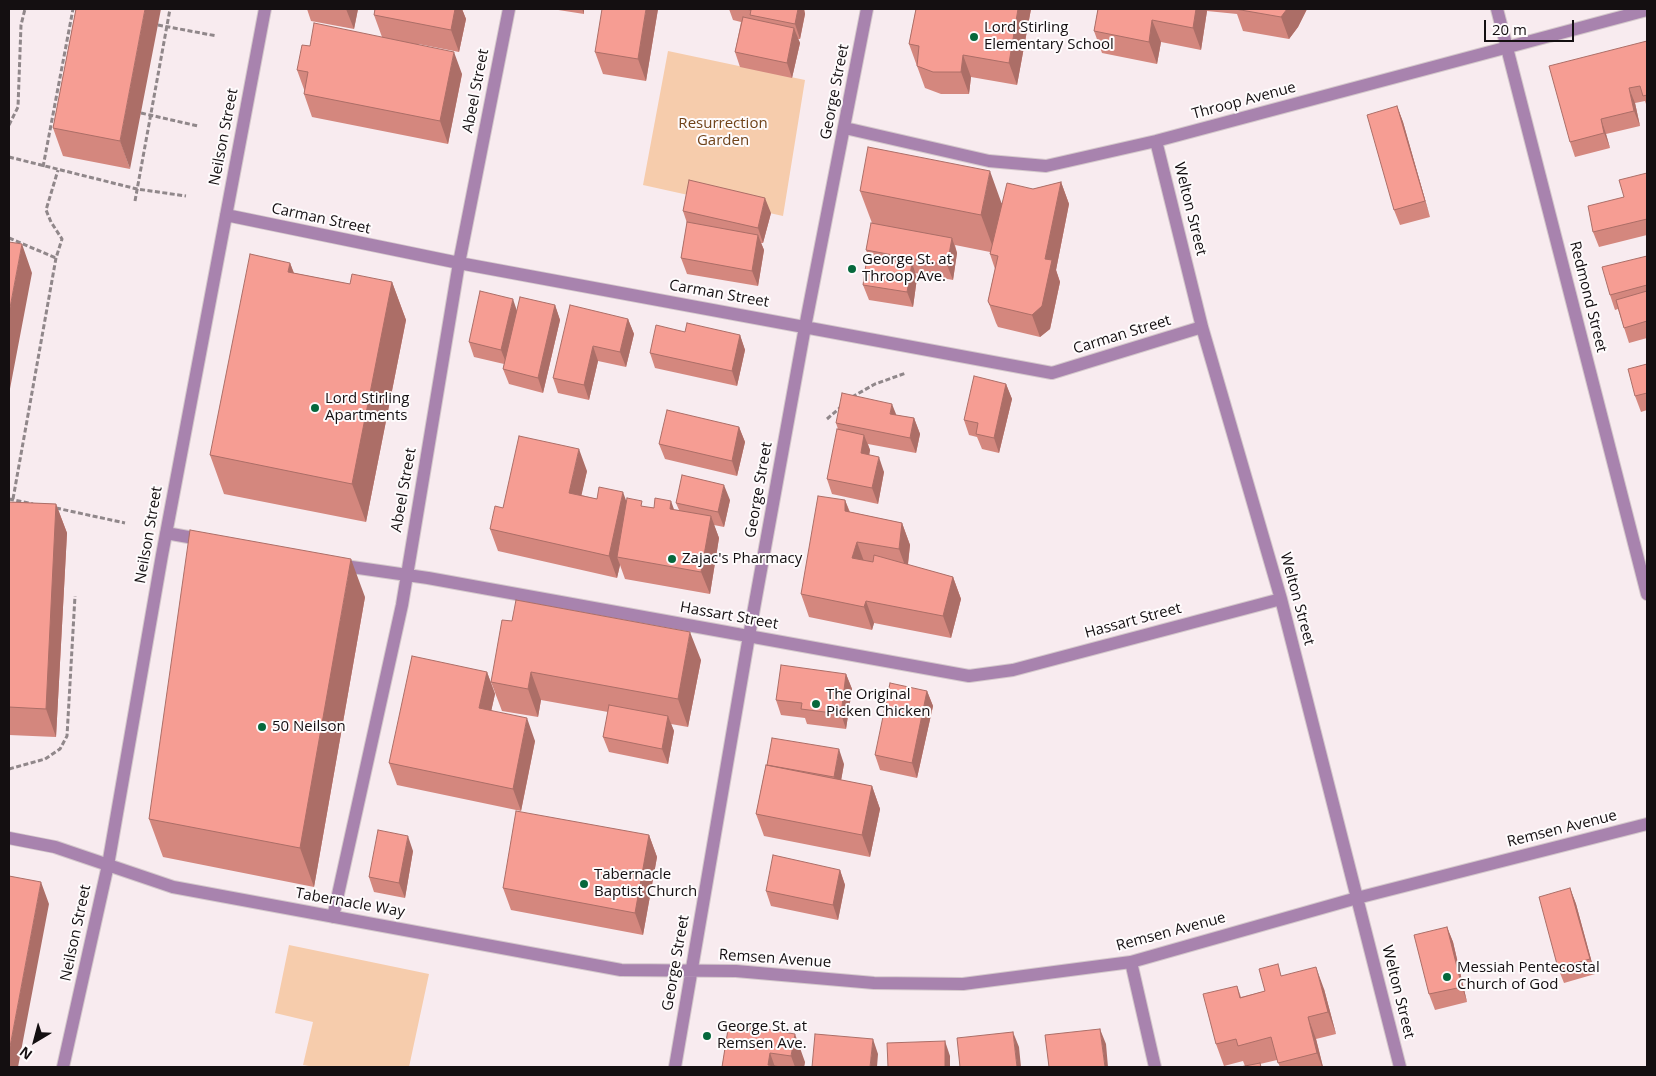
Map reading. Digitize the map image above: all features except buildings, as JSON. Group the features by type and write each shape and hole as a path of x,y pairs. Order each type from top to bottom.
{"street":[{"name":"Neilson Street","path":"64,1067 108,865 166,533 265,9"},
{"name":"Abeel Street","path":"333,917 402,605 405,575 459,263 508,9"},
{"name":"George Street","path":"675,1067 690,971 805,327 867,9"},
{"name":"Redmond Street","path":"1497,9 1647,594"},
{"name":"Throop Avenue","path":"845,128 989,162 1046,166 1156,141 1647,10"},
{"name":"Welton Street","path":"1156,141 1202,327 1281,599 1400,1067"},
{"name":"Carman Street","path":"226,215 459,263 1052,373 1202,327"},
{"path":"166,533 220,543"},
{"name":"Hassart Street","path":"326,563 405,575 969,676 1013,670 1281,599"},
{"name":"Remsen Avenue","path":"690,971 746,972 874,983 963,984 1131,962 1357,898 1647,824"},
{"name":"Tabernacle Way","path":"9,838 55,847 172,887 621,970 690,971"},
{"path":"1131,962 1155,1067"}],"path":[{"path":"9,125 18,107 21,25 25,9"},
{"path":"43,167 73,9"},
{"path":"135,202 170,9"},
{"path":"158,25 217,36"},
{"path":"141,113 198,126"},
{"path":"9,157 137,189 186,196"},
{"path":"41,505 11,499 56,258 62,238 51,222 46,210 58,170"},
{"path":"9,238 56,258"},
{"path":"827,419 859,392 875,384 906,374"},
{"path":"50,507 125,523"},
{"path":"9,769 46,759 60,749 68,736 75,596"}],"green space":[{"name":"Resurrection Garden","path":"668,51 805,80 783,216 643,185"},
{"path":"289,945 429,974 409,1067 315,1067 303,1065 313,1022 275,1013"}],"place":[{"name":"Lord Stirling Elementary School","path":"974,37"},
{"name":"George St. at Throop Ave.","path":"852,269"},
{"name":"Lord Stirling Apartments","path":"315,408"},
{"name":"Zajac's Pharmacy","path":"672,559"},
{"name":"The Original Picken Chicken","path":"816,704"},
{"name":"50 Neilson","path":"262,727"},
{"name":"Tabernacle Baptist Church","path":"584,884"},
{"name":"Messiah Pentecostal Church of God","path":"1447,977"},
{"name":"George St. at Remsen Ave.","path":"707,1036"}]}
